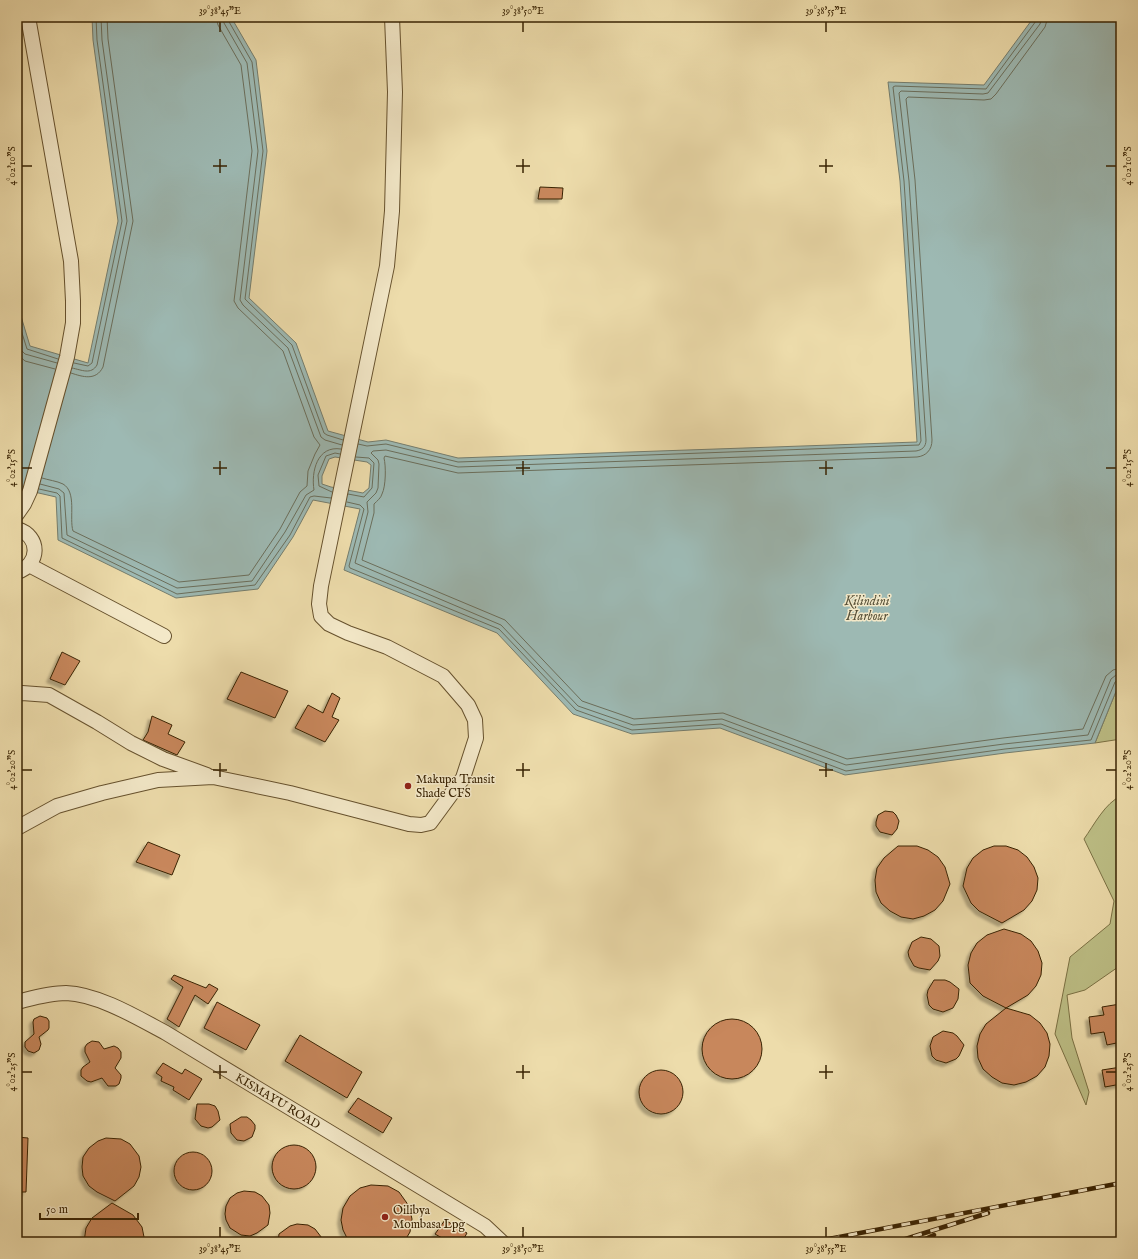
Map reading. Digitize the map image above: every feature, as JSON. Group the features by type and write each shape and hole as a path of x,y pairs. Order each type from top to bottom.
{"lane":[{"path":"17,514 30,491 67,357 73,323 70,261 28,17"},
{"path":"17,694 49,695 131,743 163,759 213,777 290,793 409,824 421,825 430,823 463,778 476,738 475,720 468,705 443,676 387,647 348,633 329,624 321,616 321,586 387,266 392,211 395,92 392,17"},
{"path":"17,530 28,534 32,540 35,553 33,560 29,565 24,570 17,572"},
{"path":"29,565 164,636"},
{"path":"17,828 57,806 102,793 158,780 213,777"},
{"name":"KISMAYU ROAD","path":"17,1002 45,995 66,993 85,996 119,1009 166,1033 485,1226 502,1242"}],"green space":[{"path":"1121,679 1121,739 1095,743"},
{"path":"1121,796 1121,965 1085,990 1067,995 1072,1038 1089,1092 1086,1105 1055,1034 1070,957 1110,924 1114,901 1084,839 1105,809 1115,799"}],"water":[{"name":"Kilindini Harbour","path":"92,17 231,17 256,60 267,151 249,298 296,343 328,431 368,442 386,440 458,458 917,442 900,181 888,82 984,85 1034,17 1121,17 1121,679 1095,743 1005,753 845,775 720,728 632,734 573,714 497,633 344,570 360,509 313,500 293,537 258,589 176,598 58,540 56,497 17,488 17,303 30,346 88,363 118,221 93,40","holes":["335,457 367,462 371,465 369,488 363,493 322,484 322,476 329,459"]}],"building":[{"path":"540,187 563,188 562,199 538,199"},
{"path":"62,652 80,661 65,685 50,679"},
{"path":"241,672 288,691 275,718 227,699"},
{"path":"332,693 340,698 332,717 339,720 325,742 295,728 308,705 323,713"},
{"path":"152,716 172,725 168,734 185,742 177,755 143,740 148,732"},
{"path":"885,811 893,812 899,821 897,829 892,835 880,832 876,826 878,815"},
{"path":"148,842 180,855 172,875 136,862"},
{"path":"898,846 917,846 928,850 938,857 945,867 950,884 943,901 935,910 924,916 913,919 901,917 890,911 881,903 876,892 875,880 877,868 884,858"},
{"path":"994,846 1006,846 1018,850 1027,857 1034,867 1038,878 1037,890 1032,901 1024,910 1002,923 979,911 971,903 963,886 967,868 973,858 983,850"},
{"path":"1004,929 1021,934 1031,941 1038,951 1042,963 1041,975 1036,986 1028,995 1006,1008 983,996 970,983 968,965 971,953 977,943 987,935"},
{"path":"921,937 931,939 939,946 940,956 938,961 930,970 914,966 909,957 908,952 912,942"},
{"path":"174,975 206,988 209,984 218,989 208,1004 195,995 179,1027 167,1019 183,987 171,979"},
{"path":"934,980 945,980 959,989 958,999 953,1008 943,1012 933,1009 929,1005 927,995 928,990"},
{"path":"217,1002 260,1025 246,1050 204,1028"},
{"path":"1120,1004 1121,1020 1117,1021 1121,1042 1107,1045 1104,1032 1091,1034 1089,1017 1104,1015 1102,1007"},
{"path":"1006,1008 1030,1015 1040,1023 1047,1033 1050,1044 1049,1056 1045,1067 1037,1076 1026,1082 1014,1085 1002,1083 992,1077 983,1069 978,1058 977,1046 980,1034 986,1024"},
{"path":"40,1016 47,1018 49,1021 49,1028 39,1037 41,1044 39,1050 34,1053 28,1051 25,1047 25,1042 34,1034 34,1019"},
{"path":"732,1019 748,1024 753,1028 757,1033 762,1049 757,1065 753,1070 748,1074 732,1079 716,1074 711,1070 707,1065 702,1049 707,1033 711,1028 716,1024"},
{"path":"943,1031 953,1033 964,1045 956,1059 946,1063 936,1060 932,1056 930,1046 933,1037"},
{"path":"300,1035 362,1072 347,1098 285,1061"},
{"path":"92,1041 99,1042 104,1049 114,1046 121,1052 121,1058 115,1068 121,1075 121,1078 119,1084 116,1086 108,1086 102,1078 91,1082 87,1081 81,1076 81,1070 90,1062 85,1052 85,1047"},
{"path":"163,1063 182,1074 185,1069 202,1079 189,1100 173,1090 174,1087 161,1081 162,1077 156,1073"},
{"path":"1121,1067 1121,1084 1105,1087 1102,1070"},
{"path":"657,1070 665,1070 670,1071 677,1076 682,1083 682,1101 677,1108 670,1113 657,1114 649,1111 642,1104 639,1096 639,1088 642,1080 649,1073"},
{"path":"358,1098 392,1118 383,1133 348,1112"},
{"path":"197,1104 209,1104 215,1106 220,1120 212,1127 208,1128 201,1126 195,1119"},
{"path":"241,1117 247,1117 255,1125 252,1137 244,1141 237,1140 231,1133 230,1124"},
{"path":"17,1137 28,1138 26,1192 17,1192"},
{"path":"106,1138 121,1139 130,1144 139,1156 141,1167 139,1177 134,1186 115,1201 89,1186 83,1176 83,1157 89,1148 98,1141"},
{"path":"290,1145 298,1145 303,1146 310,1151 315,1158 315,1176 310,1183 303,1188 290,1189 282,1186 275,1179 272,1171 272,1163 275,1155 282,1148"},
{"path":"189,1152 197,1152 207,1157 211,1164 211,1178 207,1185 197,1190 189,1190 179,1185 177,1182 174,1175 174,1167 179,1157 182,1155"},
{"path":"371,1185 388,1186 399,1192 409,1206 412,1219 410,1232 404,1242 349,1242 343,1230 341,1220 343,1208 350,1196 360,1188"},
{"path":"244,1191 255,1192 262,1196 269,1205 270,1213 268,1225 250,1236 241,1235 230,1228 225,1214 226,1206 230,1198 237,1193"},
{"path":"112,1203 133,1215 142,1227 145,1242 84,1242 86,1228 92,1218"},
{"path":"445,1220 467,1233 462,1242 449,1242 435,1234"},
{"path":"297,1224 308,1225 315,1229 325,1242 278,1242 279,1234 290,1226"}],"railway":[{"path":"813,1242 1121,1183"},
{"path":"896,1242 988,1213"},
{"path":"919,1242 934,1235"}],"place":[{"name":"Makupa Transit Shade CFS","path":"408,786"},
{"name":"Oilibya Mombasa Lpg","path":"385,1217"}]}
